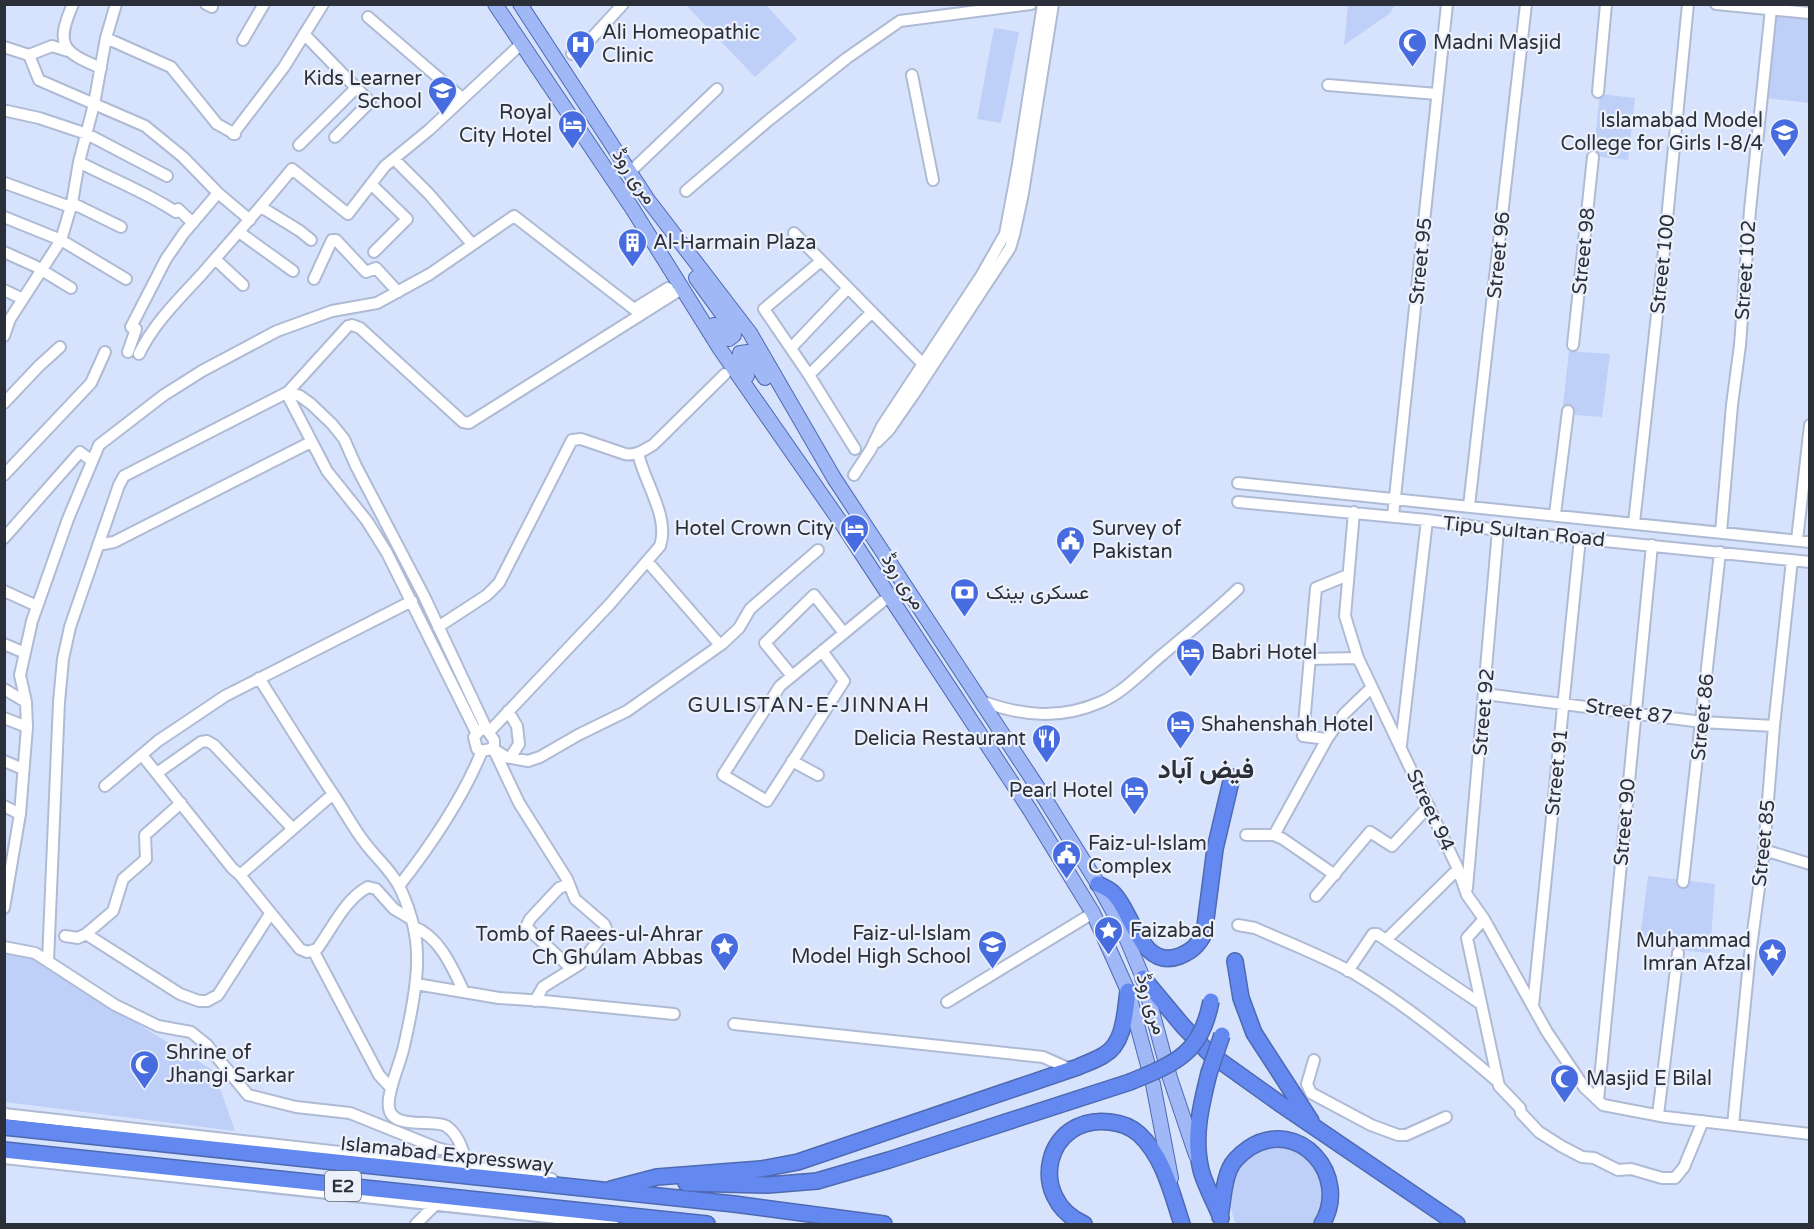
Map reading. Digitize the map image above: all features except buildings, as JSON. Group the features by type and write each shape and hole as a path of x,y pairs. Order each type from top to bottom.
{"highway":[{"path":"1098,884 1113,892 1134,930 1149,949 1159,956 1169,958 1190,952 1199,943 1203,934 1215,849 1232,777"},
{"path":"1235,960 1241,998 1254,1033 1318,1130"},
{"path":"1143,978 1209,1053 1457,1224"},
{"path":"606,1191 657,1177 761,1169 798,1162 1070,1069 1106,1054 1114,1047 1121,1034 1128,991"},
{"path":"606,1191 670,1183 768,1185 817,1180 889,1160 1130,1082 1163,1068 1188,1051 1204,1028 1211,1001"},
{"path":"1222,1035 1198,1116 1198,1148 1202,1171 1222,1221"},
{"path":"1084,1224 1071,1216 1056,1200 1051,1189 1049,1167 1052,1156 1066,1134 1085,1124 1102,1121 1118,1123 1139,1134 1159,1161 1176,1200"},
{"name":"Islamabad Expressway","path":"4,1127 734,1204 884,1224"},
{"path":"1222,1221 1226,1180 1231,1167 1239,1155 1262,1141 1275,1139 1303,1146 1323,1164 1330,1181 1331,1199 1329,1214 1322,1224"},
{"name":"E2","path":"4,1150 680,1223 707,1224"},
{"name":"مری روڈ","path":"1176,1200 1181,1222"}],"main road":[{"name":"مری روڈ","path":"495,4 632,208 720,349 844,527 1047,837 1093,913 1128,991 1153,1084 1176,1200"},
{"name":"مری روڈ","path":"520,4 648,200 750,333 834,478 1098,884 1122,928 1143,978 1170,1078 1202,1171"},
{"path":"632,208 675,264 723,338 729,339 734,335 733,328 690,270 648,200"},
{"path":"834,478 789,417 748,352 740,353 739,361 746,375 775,414 844,527"}],"street":[{"path":"68,51 63,42 64,26 73,4"},
{"path":"4,336 10,319 61,240 72,203 79,162 94,104 105,38 116,4"},
{"path":"243,40 264,4"},
{"path":"105,38 171,67 217,124 234,134 284,67 323,4"},
{"path":"572,54 589,41 623,4"},
{"path":"686,191 768,120 847,58 900,21 1031,4"},
{"path":"854,475 871,449 882,426 981,276 1005,234 1016,181 1043,4"},
{"path":"871,449 889,430 914,394 1010,248 1023,194 1053,4"},
{"name":"Street 95","path":"1393,516 1447,4"},
{"name":"Street 96","path":"1469,507 1526,4"},
{"path":"1598,93 1606,4"},
{"name":"Street 100","path":"1634,523 1688,4"},
{"path":"1716,4 1809,13"},
{"name":"Street 102","path":"1721,532 1732,405 1740,345 1751,199 1771,9"},
{"path":"368,17 462,98"},
{"path":"304,34 370,102 335,137"},
{"path":"218,193 184,233 166,259 131,327 136,329 134,353 292,169 348,214 385,166 429,130 521,44"},
{"path":"4,47 29,55 52,46 68,51 79,59 101,68"},
{"path":"29,55 39,80 135,120 156,133 218,193 250,220"},
{"path":"912,75 933,180"},
{"path":"1328,85 1437,94"},
{"path":"299,145 356,88"},
{"path":"630,172 717,89"},
{"path":"5,113 39,118 87,134 166,176"},
{"name":"Street 98","path":"1573,345 1593,157"},
{"path":"394,159 429,194 472,244"},
{"path":"79,162 122,185 157,199 176,212 178,209 193,223"},
{"path":"5,183 65,205 72,203 121,227"},
{"path":"371,184 407,219 374,252"},
{"path":"261,207 311,240"},
{"path":"4,908 6,879 20,814 27,727 26,702 20,675 37,606 68,519 99,445 164,395 202,371 277,331 332,311 377,303 430,274 514,216 634,309 668,288"},
{"path":"4,217 61,240 126,279"},
{"path":"239,232 293,271"},
{"path":"794,233 922,363"},
{"path":"314,279 332,240 336,240 366,272 376,268 398,292"},
{"path":"4,252 42,269 71,288"},
{"path":"215,259 243,285"},
{"path":"821,261 764,309 855,448"},
{"path":"48,961 59,702 63,659 70,627 124,476 288,392 348,326 360,328 463,422 468,423 683,288"},
{"path":"791,348 848,288"},
{"path":"4,290 23,298"},
{"path":"809,375 872,312"},
{"path":"4,403 60,347"},
{"path":"4,475 91,383 105,352"},
{"path":"438,627 487,595 499,583 572,440 581,439 625,454 638,453 653,445 725,374"},
{"path":"288,392 327,471 367,521 382,545 484,731 494,740 450,815 399,885"},
{"path":"288,392 300,396 311,404 344,438 438,627 484,731"},
{"path":"1555,514 1568,411"},
{"path":"1797,540 1809,425"},
{"path":"98,545 114,542 311,442"},
{"path":"4,538 80,452 92,461"},
{"path":"638,453 663,524 660,546 610,604 508,711 474,737 477,749 528,761 627,711 720,645 739,628 750,609 818,550"},
{"name":"Tipu Sultan Road","path":"1238,483 1809,542"},
{"name":"Tipu Sultan Road","path":"1238,502 1393,516 1498,530 1809,562"},
{"name":"Street 94","path":"1354,512 1345,616 1358,658 1458,869 1467,895 1484,919 1526,995 1584,1087 1598,1100"},
{"path":"1401,746 1427,520"},
{"path":"1605,540 1608,520"},
{"name":"Street 92","path":"1467,895 1498,530"},
{"path":"1758,556 1762,536"},
{"name":"Street 91","path":"1533,1006 1577,537"},
{"name":"Street 90","path":"1598,1100 1652,545"},
{"name":"Street 86","path":"1683,882 1720,552"},
{"name":"Street 85","path":"1733,1125 1749,962 1764,850 1774,726 1792,560"},
{"path":"647,561 720,645"},
{"path":"1327,739 1303,736 1316,588 1348,575"},
{"path":"981,701 1002,709 1032,715 1062,713 1101,702 1132,680 1239,589"},
{"path":"4,591 37,606"},
{"path":"792,676 765,643 814,595 844,633"},
{"path":"822,651 844,681 767,801 723,776 780,686 822,651 844,633 890,597"},
{"path":"105,786 142,754 225,696 412,601"},
{"path":"4,645 25,653"},
{"path":"1310,659 1358,658"},
{"path":"259,678 365,844 399,885 412,923 418,953 416,984 405,1045 388,1108 391,1114 401,1120 415,1124 439,1123 446,1126 458,1138 471,1164"},
{"path":"1274,835 1327,739 1344,714 1372,687"},
{"path":"4,689 26,702"},
{"name":"Street 87","path":"1485,693 1702,722 1774,726"},
{"path":"1526,995 1560,702"},
{"path":"508,711 517,726 519,744 510,758"},
{"path":"4,718 27,727"},
{"path":"157,773 201,742 207,741 214,744 292,828"},
{"path":"487,750 569,884 575,899 606,928 580,964 543,987 535,1001"},
{"path":"142,754 232,868 300,949 307,952 314,951 342,913 361,891 368,887 376,890 394,909 441,949 464,992"},
{"path":"4,762 22,769"},
{"path":"792,762 818,775"},
{"path":"240,875 333,794"},
{"path":"65,936 78,938 86,934 113,911 123,879 146,859 145,835 148,830 181,803"},
{"path":"4,806 20,814"},
{"path":"1316,897 1370,832 1392,846 1429,806"},
{"path":"1246,835 1274,835 1301,849 1335,875"},
{"path":"1764,850 1809,864"},
{"path":"1387,939 1458,869"},
{"path":"569,884 559,888 526,924 526,927 572,969"},
{"path":"946,1002 1093,913"},
{"path":"86,934 180,994 199,1001 207,1001 218,994 270,914"},
{"path":"1484,919 1467,938 1481,1004 1500,1089 1520,1108 1529,1123 1561,1146 1618,1170 1631,1169 1662,1178 1675,1178 1684,1167 1703,1121"},
{"path":"1238,925 1255,928 1348,971 1438,1031 1498,1081"},
{"path":"1348,971 1373,934 1387,939 1481,1004"},
{"path":"4,947 35,953 115,1005 158,1026 191,1032 207,1045 248,1095 296,1107 350,1113 436,1148 457,1154 471,1164"},
{"path":"314,951 379,1075 392,1088"},
{"path":"1658,1115 1678,953"},
{"path":"416,984 500,998 674,1014"},
{"path":"734,1024 1043,1057 1070,1069"},
{"path":"1314,1060 1307,1084 1311,1093 1371,1125 1398,1136 1406,1135 1446,1117"},
{"path":"1598,1100 1602,1105 1658,1115 1809,1134"},
{"path":"4,1114 471,1164 533,1174 606,1191"},
{"path":"4,1158 613,1224"},
{"path":"416,1224 436,1204"}],"shaded area":[{"path":"1348,4 1395,5 1389,14 1344,45"},
{"path":"686,5 766,5 797,39 755,77"},
{"path":"1775,15 1809,19 1809,103 1766,98"},
{"path":"994,28 1019,32 1001,123 977,119"},
{"path":"1600,94 1635,98 1628,160 1593,156"},
{"path":"1569,351 1610,354 1602,417 1562,414"},
{"path":"1648,876 1715,884 1710,953 1639,946"},
{"path":"5,949 17,949 214,1071 235,1131 5,1102"},
{"path":"1263,1146 1294,1147 1319,1165 1327,1196 1316,1224 1236,1224 1230,1196 1233,1173 1242,1161"}],"place":[{"name":"Madni Masjid","path":"1412,68"},
{"name":"Ali Homeopathic Clinic","path":"581,70"},
{"name":"Kids Learner School","path":"443,116"},
{"name":"Royal City Hotel","path":"573,150"},
{"name":"Islamabad Model College for Girls I-8/4","path":"1784,158"},
{"name":"Al-Harmain Plaza","path":"632,268"},
{"name":"Hotel Crown City","path":"855,554"},
{"name":"Survey of Pakistan","path":"1071,566"},
{"name":"عسکری بینک","path":"965,618"},
{"name":"Babri Hotel","path":"1190,678"},
{"name":"Shahenshah Hotel","path":"1180,750"},
{"name":"Delicia Restaurant","path":"1047,764"},
{"name":"Pearl Hotel","path":"1134,816"},
{"name":"Faiz-ul-Islam Complex","path":"1067,880"},
{"name":"Faizabad","path":"1109,956"},
{"name":"Faiz-ul-Islam Model High School","path":"992,970"},
{"name":"Tomb of Raees-ul-Ahrar Ch Ghulam Abbas","path":"724,972"},
{"name":"Muhammad Imran Afzal","path":"1772,978"},
{"name":"Shrine of Jhangi Sarkar","path":"145,1090"},
{"name":"Masjid E Bilal","path":"1565,1104"}],"district":[{"name":"GULISTAN-E-JINNAH","path":"809,705"},
{"name":"فیض آباد","path":"1206,769"}]}
